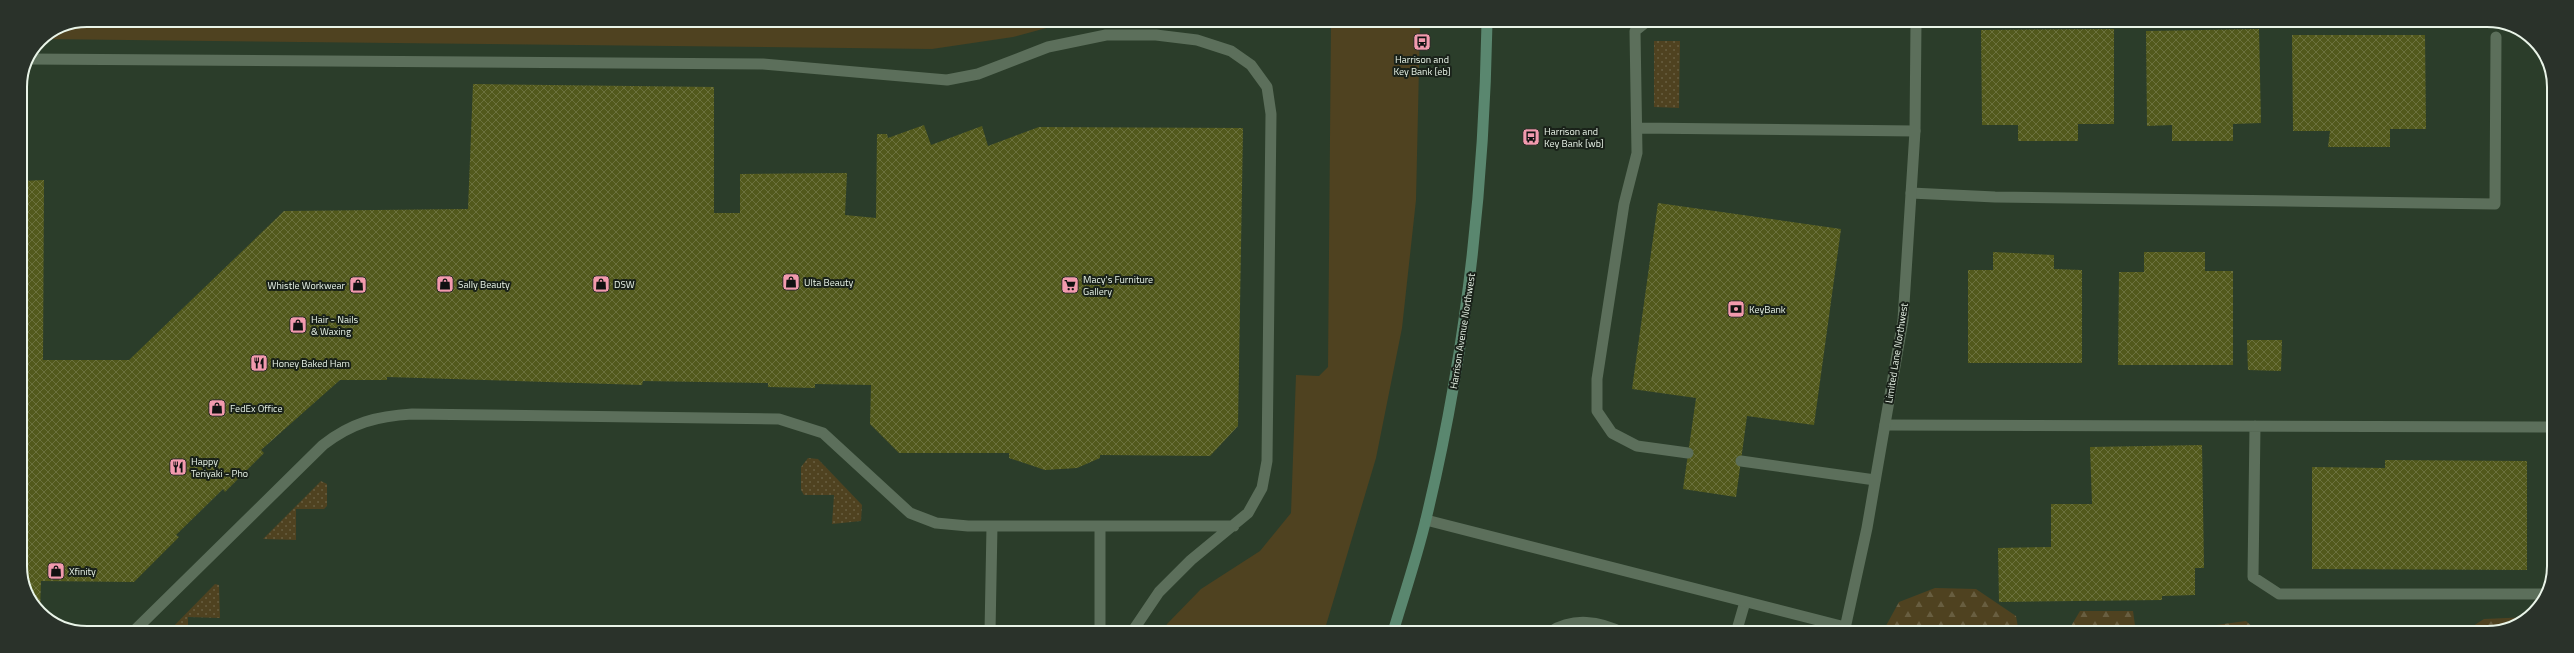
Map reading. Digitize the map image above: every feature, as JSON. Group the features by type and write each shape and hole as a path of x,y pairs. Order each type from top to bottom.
{"main road":[{"name":"Harrison Avenue Northwest","path":"1395,626 1426,520 1455,381 1475,246 1483,155 1487,27"}],"street":[{"path":"1640,27 1635,31 1637,154 1624,204 1598,379 1597,411 1612,433 1637,446 1688,453"},
{"name":"Limited Lane Northwest","path":"1846,626 1875,480 1903,320 1915,131 1916,27"},
{"path":"34,59 763,64 947,80 978,74 1048,47 1106,35 1156,35 1197,40 1231,51 1251,65 1267,87 1271,114 1268,461 1262,488 1248,513 1191,560 1159,592 1136,626"},
{"path":"1911,193 1995,197 2495,204 2496,38"},
{"path":"1637,128 1915,131"},
{"path":"139,626 324,445 341,431 360,422 385,416 779,419 822,433 910,513 936,524 992,526 1234,526"},
{"path":"1885,425 2547,427"},
{"path":"2255,426 2253,577 2279,594 2540,594"},
{"path":"1741,461 1875,480"},
{"path":"1426,520 1745,602 1831,626"},
{"path":"990,626 992,526"},
{"path":"1100,526 1100,626"},
{"path":"1738,626 1745,602"},
{"path":"1564,626 1581,621 1609,626"}],"green space":[{"path":"87,27 1050,27 1013,37 932,49 52,39 75,28"},
{"path":"1331,27 1420,27 1416,200 1402,328 1376,458 1326,626 1166,626 1201,589 1260,551 1291,513 1296,375 1319,376 1328,367"},
{"path":"1654,41 1680,41 1679,108 1654,107"},
{"path":"808,458 818,459 862,505 861,521 832,524 834,495 804,495 801,490 801,467"},
{"path":"321,481 327,484 327,506 324,509 296,509 296,540 263,539"},
{"path":"215,584 219,585 220,618 188,617 188,626 174,626"},
{"path":"1935,588 1976,589 2016,616 2018,626 1886,626 1899,602"},
{"path":"2080,611 2133,611 2135,626 2071,626"},
{"path":"2518,618 2506,623 2487,626 2473,626 2484,619"},
{"path":"2246,621 2251,626 2214,626"}],"building":[{"path":"2114,29 2114,124 2078,124 2078,141 2018,141 2018,125 1982,125 1981,30"},
{"path":"2259,29 2261,123 2233,124 2233,141 2172,141 2172,125 2147,126 2146,31"},
{"path":"2292,35 2425,35 2426,129 2390,129 2390,147 2328,147 2330,131 2293,131"},
{"path":"473,84 714,87 714,213 740,213 740,174 847,173 845,215 876,218 877,134 887,134 888,138 924,125 931,145 982,126 988,146 1039,127 1243,128 1238,426 1210,456 1100,455 1100,458 1077,468 1045,470 1009,458 1009,453 899,453 870,424 871,385 815,384 815,388 768,387 768,383 643,381 642,385 387,377 387,380 340,380 261,450 264,453 225,492 223,489 176,535 179,537 134,582 41,581 40,604 32,589 27,570 27,181 44,180 43,360 129,360 284,211 468,209"},
{"name":"KeyBank","path":"1658,203 1841,229 1814,425 1747,416 1736,497 1683,489 1696,398 1632,389"},
{"path":"1993,252 2054,255 2054,269 2082,270 2082,363 1968,363 1968,270 1993,270"},
{"path":"2144,252 2205,252 2205,271 2233,271 2233,365 2118,365 2119,272 2144,272"},
{"path":"2247,340 2282,340 2281,371 2248,370"},
{"path":"2202,445 2204,568 2195,568 2195,595 2162,596 2162,600 1999,602 1998,548 2051,547 2051,504 2092,504 2090,447"},
{"path":"2385,460 2527,461 2527,570 2312,569 2312,467 2385,468"}],"place":[{"name":"Harrison and Key Bank [eb]","path":"1422,42"},
{"name":"Harrison and Key Bank [wb]","path":"1531,137"},
{"name":"Ulta Beauty","path":"791,282"},
{"name":"Sally Beauty","path":"445,284"},
{"name":"DSW","path":"601,284"},
{"name":"Whistle Workwear","path":"358,285"},
{"name":"Macy's Furniture Gallery","path":"1070,285"},
{"name":"KeyBank","path":"1736,309"},
{"name":"Hair - Nails & Waxing","path":"298,325"},
{"name":"Honey Baked Ham","path":"259,363"},
{"name":"FedEx Office","path":"217,408"},
{"name":"Happy Teriyaki - Pho","path":"178,467"},
{"name":"Xfinity","path":"56,571"}]}
